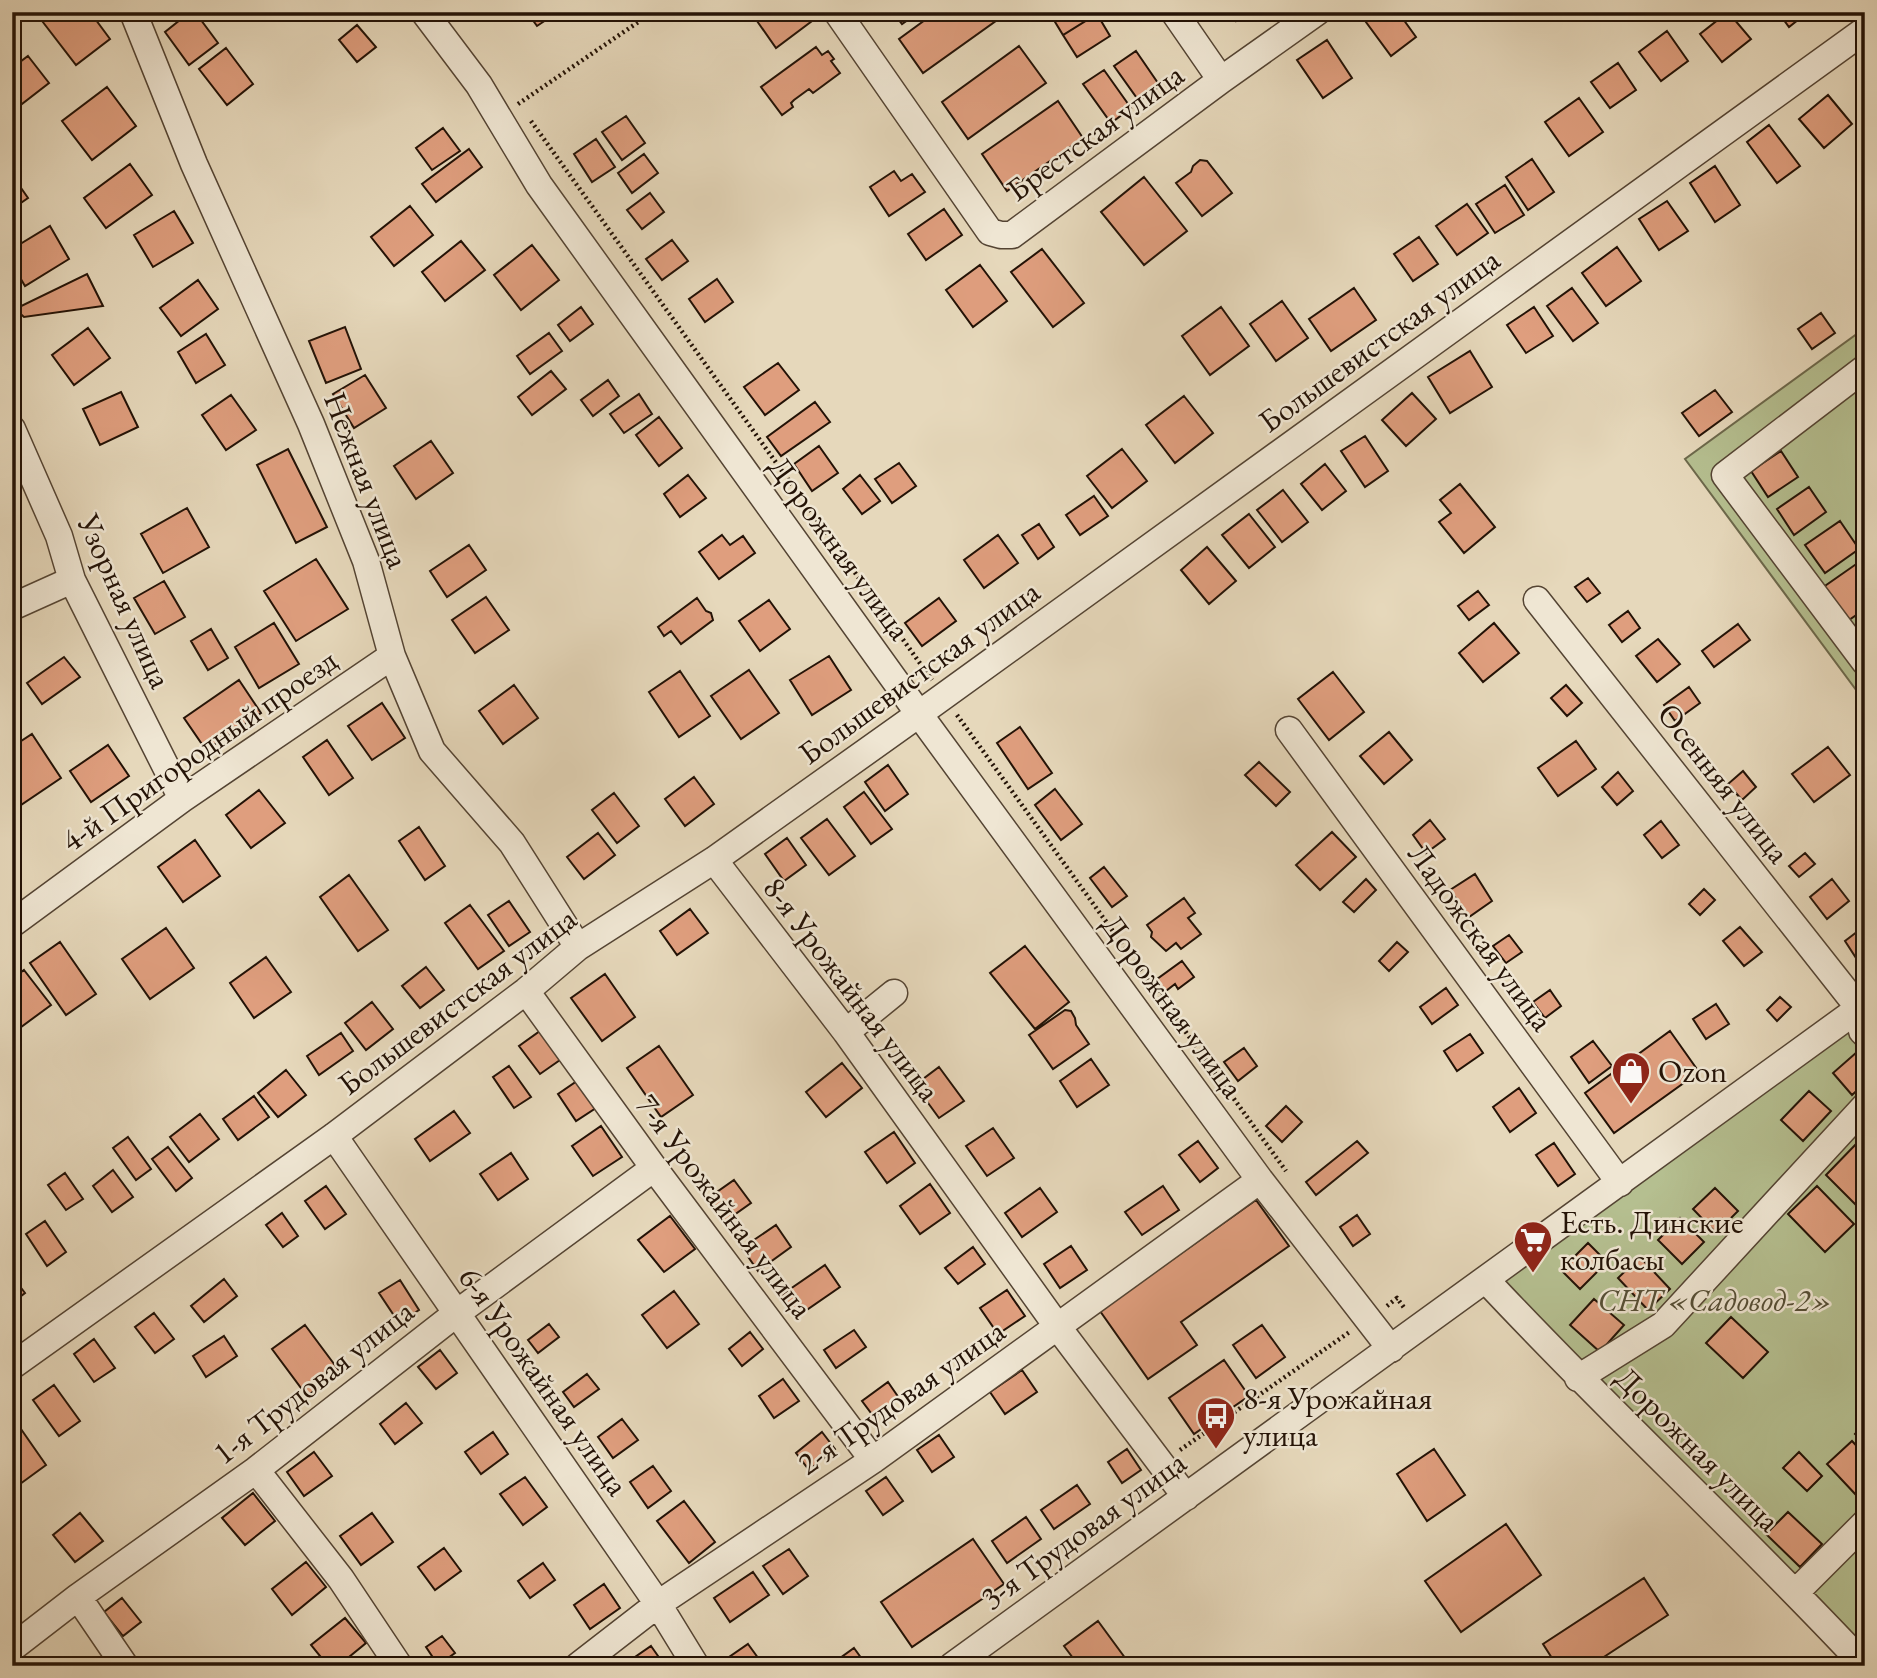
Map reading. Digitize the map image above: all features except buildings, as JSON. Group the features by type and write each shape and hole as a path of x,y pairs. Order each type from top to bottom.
{"street":[{"name":"Нежная улица","path":"133,12 194,164 312,424 366,561 391,656 432,751 512,843 578,947"},
{"name":"Дорожная улица","path":"424,12 479,85 508,110 539,185 919,714 1039,899 1391,1349"},
{"name":"Брестская улица","path":"837,12 990,232 1001,235 1012,235 1317,12"},
{"path":"1174,12 1221,80"},
{"name":"Большевистская улица","path":"12,1366 334,1136 526,991 578,947 714,859 919,714 1865,30"},
{"path":"1865,368 1726,475 1865,662"},
{"name":"Узорная улица","path":"12,429 59,536 72,580 182,799"},
{"path":"12,607 72,580"},
{"name":"Осенняя улица","path":"1537,600 1863,1015"},
{"name":"4-й Пригородный проезд","path":"12,924 182,799 391,656"},
{"name":"Ладожская улица","path":"1289,730 1620,1183"},
{"name":"8-я Урожайная улица","path":"714,859 846,1032 1057,1326 1186,1497"},
{"name":"7-я Урожайная улица","path":"526,991 654,1168 873,1460"},
{"path":"846,1032 894,993"},
{"name":"3-я Трудовая улица","path":"952,1666 1620,1183 1863,1015"},
{"path":"1578,1378 1663,1325 1865,1106"},
{"name":"6-я Урожайная улица","path":"334,1136 658,1604 696,1666"},
{"name":"1-я Трудовая улица","path":"12,1648 78,1597 256,1470 457,1313 654,1168"},
{"name":"2-я Трудовая улица","path":"578,1666 658,1604 873,1460 1260,1180"},
{"name":"Дорожная улица","path":"1486,1280 1578,1378 1796,1592 1864,1666"},
{"path":"256,1470 341,1579 399,1666"},
{"path":"1796,1592 1865,1523"},
{"path":"78,1597 125,1666"}],"path":[{"path":"508,110 653,12"},
{"path":"688,12 694,17 701,12"},
{"path":"511,93 508,110 944,696 1289,1174"},
{"path":"1161,1463 1397,1298"}],"green space":[{"path":"1865,328 1865,702 1685,459"},
{"name":"СНТ «Садовод-2»","path":"1865,1004 1865,1666 1486,1280"}],"place":[{"name":"Ozon","path":"1631,1105"},
{"name":"Есть. Динские колбасы","path":"1533,1274"},
{"name":"8-я Урожайная улица","path":"1216,1450"}]}
